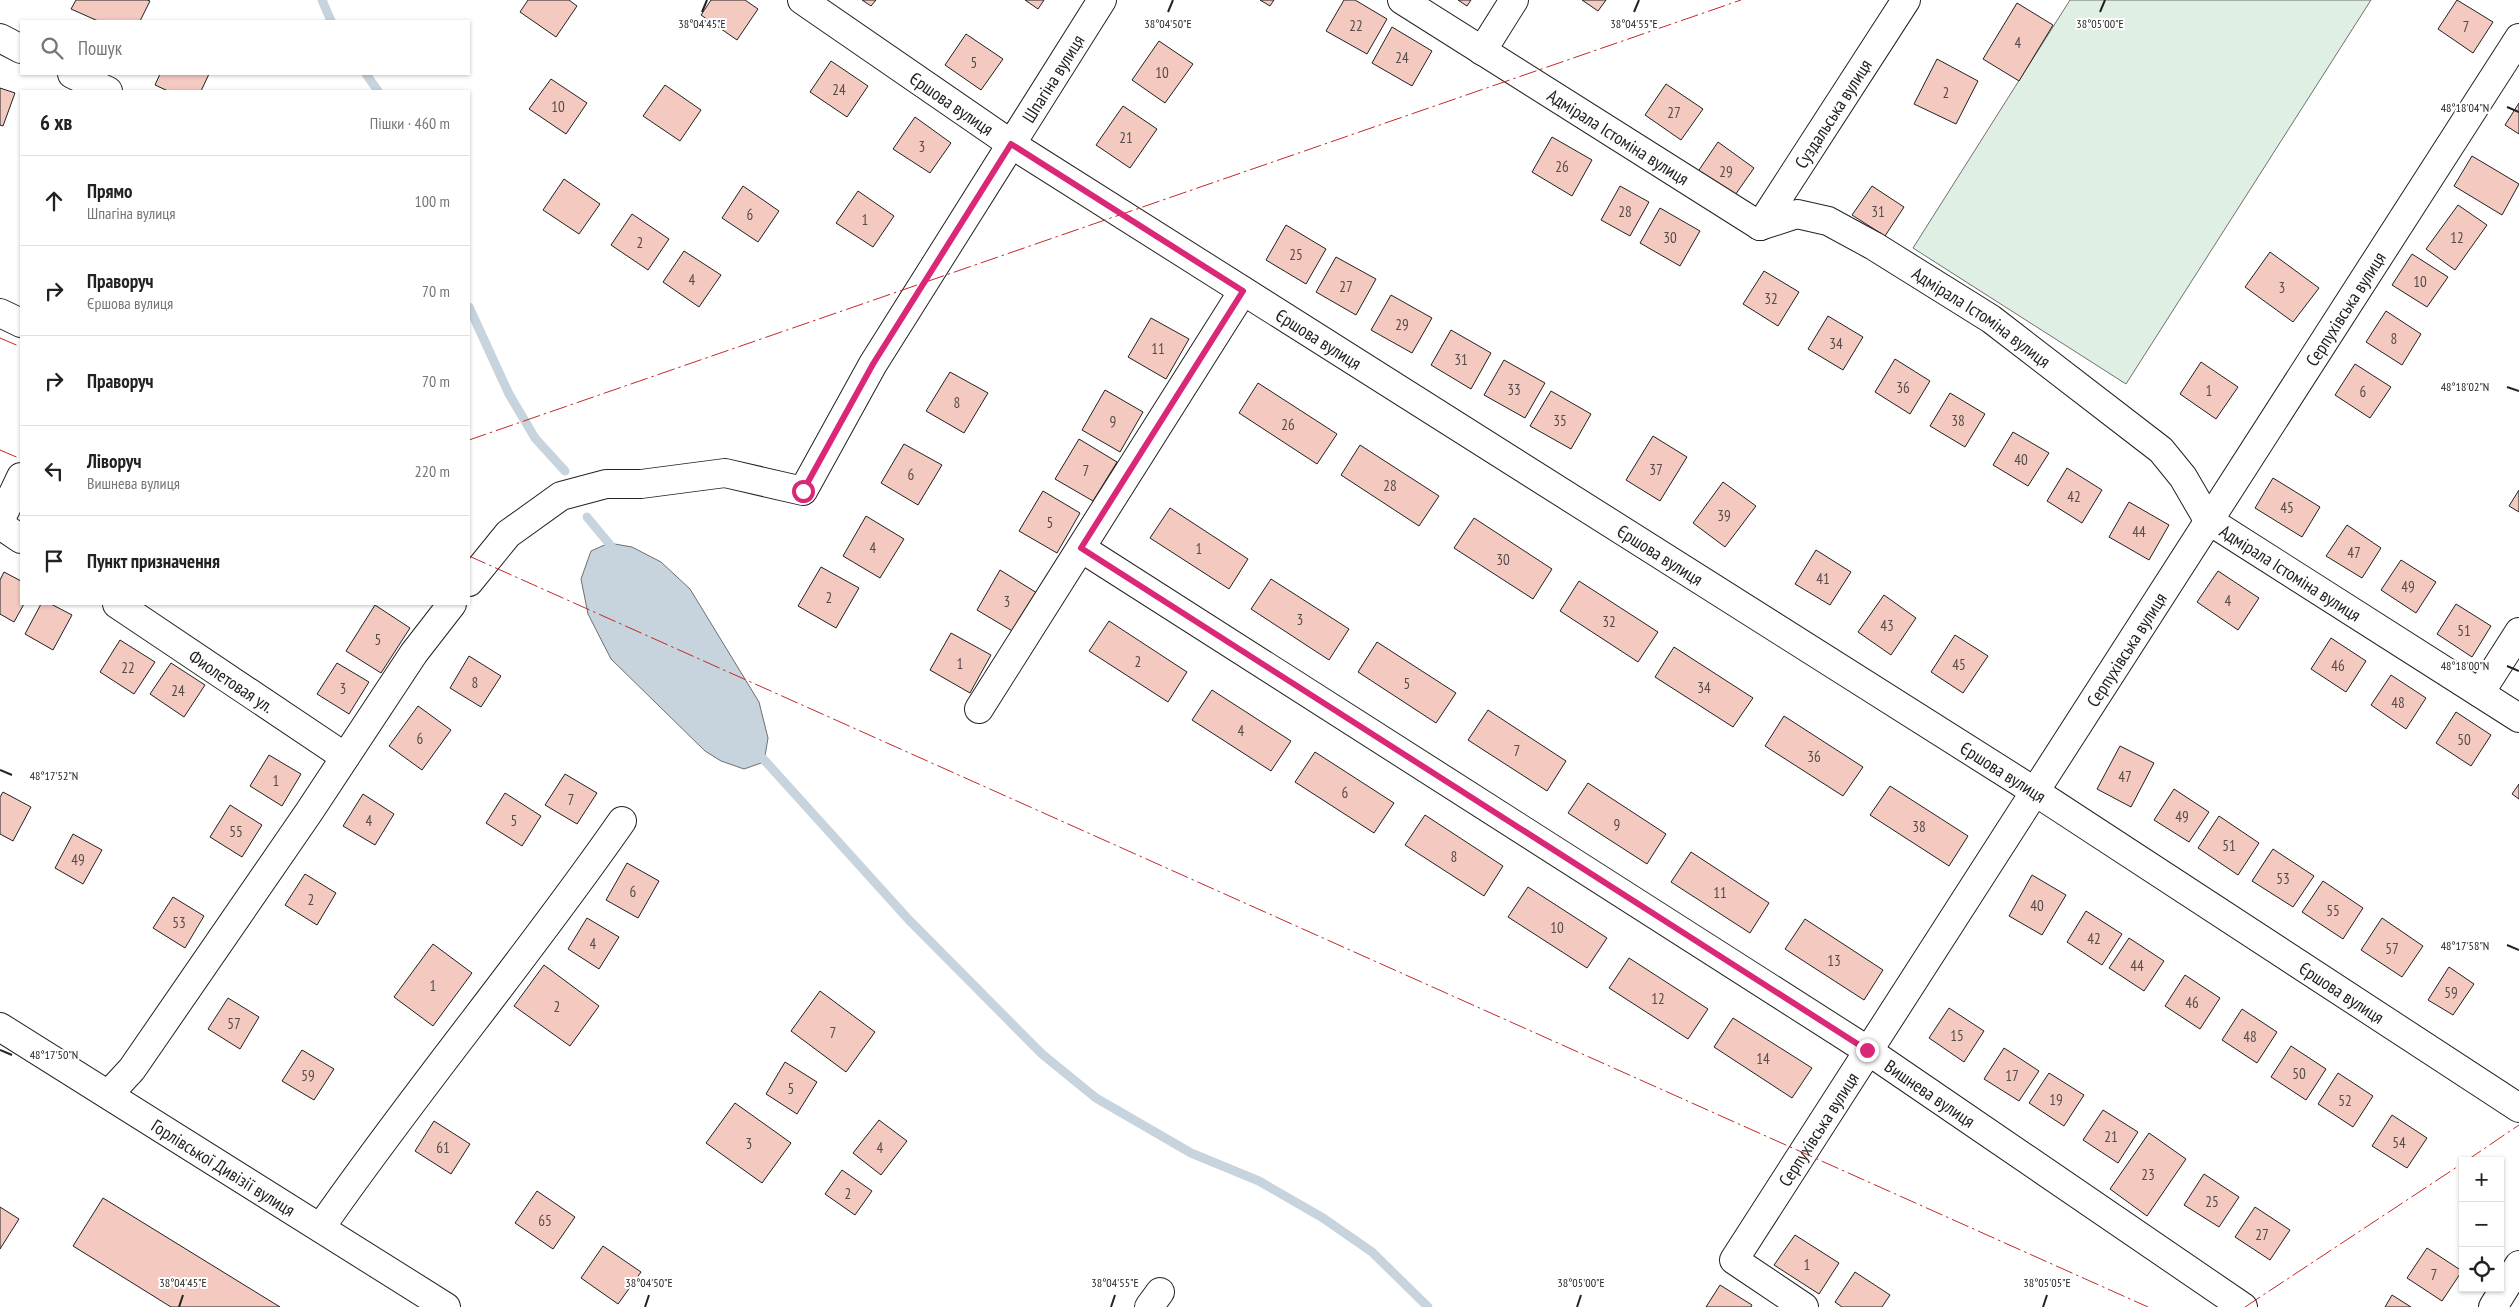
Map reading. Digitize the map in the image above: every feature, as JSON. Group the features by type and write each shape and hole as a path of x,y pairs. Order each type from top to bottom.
{"street":[{"name":"Єршова вулиця","path":"802,0 1011,144 2034,792 2519,1108"},
{"name":"Шпагіна вулиця","path":"470,581 508,534 561,496 606,484 641,484 725,473 803,491 873,364 1102,0"},
{"name":"Адмірала Істоміна вулиця","path":"1402,0 1760,226 1797,214 1828,221 1874,246 1991,318 2161,450 2183,477 2208,520 2519,718"},
{"path":"1482,52 1514,0"},
{"name":"Суздальська вулиця","path":"1760,226 1906,0"},
{"path":"0,38 20,48"},
{"name":"Серпухівська вулиця","path":"1804,1307 1734,1260 1867,1050 2519,38"},
{"path":"74,75 106,90"},
{"path":"979,709 1243,291"},
{"path":"0,312 20,322"},
{"path":"20,479 0,523 20,538"},
{"name":"Вишнева вулиця","path":"1081,548 1867,1050 2244,1307"},
{"name":"Фиолетовая ул.","path":"118,605 346,757"},
{"path":"110,1094 132,1069 346,757 414,654 451,605"},
{"path":"2480,693 2519,632"},
{"path":"321,1227 370,1157 576,888 622,821"},
{"name":"Горлівської Дивізії вулиця","path":"0,1026 446,1307"},
{"path":"2494,1306 2519,1265"}],"green space":[{"path":"2070,0 2371,0 2126,384 1913,248"}],"shaded area":[{"path":"609,543 632,547 661,562 690,589 759,702 768,738 764,762 744,769 721,761 705,751 611,659 588,614 581,579 591,551"}],"building":[{"path":"76,0 150,1 140,20 96,20 71,9"},
{"path":"528,0 569,0 577,6 556,37 520,12"},
{"path":"711,0 745,0 758,9 737,40 701,15"},
{"path":"862,0 876,0 871,6"},
{"path":"1025,0 1044,0 1038,9"},
{"path":"1260,0 1274,0 1270,6"},
{"path":"1344,0 1355,0 1387,19 1367,54 1326,31"},
{"path":"1458,0 1471,0 1467,6"},
{"path":"1582,0 1606,0 1598,11"},
{"path":"2457,0 2493,22 2473,53 2438,29"},
{"path":"2017,3 2053,25 2019,81 1983,59"},
{"path":"1392,27 1432,51 1412,86 1372,63"},
{"path":"966,34 1003,59 981,90 945,65"},
{"path":"1159,41 1193,64 1165,103 1132,80"},
{"path":"1937,59 1978,81 1956,124 1914,104"},
{"path":"831,61 868,86 847,117 810,92"},
{"path":"160,75 209,75 201,90 166,90 155,85"},
{"path":"551,79 587,103 566,134 529,109"},
{"path":"1666,84 1703,109 1681,140 1645,115"},
{"path":"665,85 701,110 680,141 643,116"},
{"path":"0,88 15,93 3,126 0,125"},
{"path":"2519,103 2519,134 2505,125"},
{"path":"1123,106 1157,129 1130,168 1096,145"},
{"path":"915,117 951,143 930,173 893,149"},
{"path":"1552,137 1592,160 1572,196 1532,172"},
{"path":"1718,142 1754,168 1733,198 1697,173"},
{"path":"2472,156 2519,184 2502,215 2454,186"},
{"path":"564,179 600,204 579,234 543,210"},
{"path":"743,186 779,211 758,242 722,218"},
{"path":"1620,186 1649,202 1630,236 1601,220"},
{"path":"1872,186 1904,207 1885,236 1852,215"},
{"path":"858,191 894,216 873,247 836,223"},
{"path":"2458,205 2487,225 2455,270 2426,249"},
{"path":"1660,208 1700,231 1680,266 1640,243"},
{"path":"632,214 669,239 648,270 611,245"},
{"path":"1286,225 1326,249 1306,284 1266,260"},
{"path":"684,251 721,275 699,307 663,282"},
{"path":"2270,252 2319,288 2293,322 2245,287"},
{"path":"2412,254 2448,277 2427,307 2392,285"},
{"path":"1336,257 1376,279 1356,315 1316,292"},
{"path":"1764,271 1799,292 1778,326 1743,304"},
{"path":"1391,295 1432,318 1412,353 1371,330"},
{"path":"2386,311 2421,334 2402,365 2366,342"},
{"path":"1828,316 1863,337 1843,370 1808,349"},
{"path":"1151,318 1189,339 1166,379 1128,357"},
{"path":"1451,330 1491,353 1471,389 1431,365"},
{"path":"1895,359 1930,381 1910,414 1875,392"},
{"path":"1504,360 1545,383 1525,418 1484,395"},
{"path":"2201,362 2238,387 2216,419 2180,394"},
{"path":"2355,364 2391,387 2370,418 2335,395"},
{"path":"950,372 988,393 964,433 926,411"},
{"path":"1258,383 1337,434 1317,464 1239,413"},
{"path":"1105,390 1143,412 1120,452 1082,430"},
{"path":"1551,391 1591,414 1571,449 1530,426"},
{"path":"1950,393 1985,414 1965,447 1930,426"},
{"path":"2013,432 2049,453 2028,486 1993,465"},
{"path":"1653,436 1687,457 1660,501 1626,480"},
{"path":"1079,439 1117,462 1093,501 1055,479"},
{"path":"904,444 942,465 918,505 881,483"},
{"path":"1360,445 1439,496 1419,526 1341,475"},
{"path":"2067,468 2102,490 2082,523 2047,501"},
{"path":"2273,478 2320,507 2302,537 2255,508"},
{"path":"1723,482 1756,506 1725,547 1693,523"},
{"path":"2519,490 2519,512 2509,506"},
{"path":"1043,491 1080,513 1057,553 1019,531"},
{"path":"2129,502 2169,525 2149,560 2109,537"},
{"path":"1170,508 1248,559 1229,589 1150,538"},
{"path":"866,516 904,539 880,578 843,556"},
{"path":"1474,518 1552,569 1533,599 1454,548"},
{"path":"2347,525 2381,548 2362,578 2326,556"},
{"path":"1816,550 1851,572 1830,605 1795,584"},
{"path":"2401,560 2436,582 2416,613 2381,590"},
{"path":"821,567 859,588 836,628 798,606"},
{"path":"1000,570 1037,593 1014,632 977,610"},
{"path":"2218,571 2259,598 2238,630 2197,602"},
{"path":"4,572 20,580 20,605 23,605 14,622 0,614 0,580"},
{"path":"1271,579 1349,629 1329,660 1251,609"},
{"path":"1579,581 1658,632 1638,662 1560,611"},
{"path":"1884,595 1916,618 1891,655 1858,632"},
{"path":"2456,604 2491,626 2472,657 2437,634"},
{"path":"40,605 53,605 72,615 53,650 25,634"},
{"path":"375,605 410,628 381,673 346,651"},
{"path":"1109,621 1187,672 1168,702 1089,651"},
{"path":"951,633 991,655 970,693 930,670"},
{"path":"1955,635 1988,656 1963,693 1931,672"},
{"path":"2331,638 2366,661 2346,692 2311,669"},
{"path":"120,640 155,662 134,694 100,672"},
{"path":"1377,642 1456,693 1436,723 1358,672"},
{"path":"1674,647 1753,698 1733,727 1655,677"},
{"path":"469,656 501,676 481,707 450,688"},
{"path":"171,663 205,685 184,717 150,694"},
{"path":"337,663 369,682 349,714 317,694"},
{"path":"2391,675 2426,698 2406,729 2371,705"},
{"path":"1212,690 1291,741 1271,771 1192,720"},
{"path":"418,706 451,730 422,770 389,746"},
{"path":"1488,710 1566,761 1547,791 1468,740"},
{"path":"2456,712 2491,735 2471,766 2436,743"},
{"path":"1784,716 1863,767 1843,796 1765,746"},
{"path":"2120,746 2154,763 2131,807 2097,789"},
{"path":"1315,752 1394,803 1374,833 1295,782"},
{"path":"269,755 301,774 282,806 250,786"},
{"path":"565,774 597,793 577,824 545,805"},
{"path":"1588,783 1666,834 1647,864 1568,813"},
{"path":"2519,784 2519,799 2512,794"},
{"path":"1890,786 1968,836 1949,866 1870,815"},
{"path":"2174,789 2209,812 2189,842 2154,820"},
{"path":"3,792 31,807 13,841 0,834 0,797"},
{"path":"505,793 541,816 522,846 486,823"},
{"path":"363,794 394,814 375,845 343,826"},
{"path":"230,805 262,825 242,857 210,837"},
{"path":"1425,815 1503,866 1484,896 1405,845"},
{"path":"2219,816 2259,843 2238,875 2198,848"},
{"path":"73,834 102,850 83,884 55,868"},
{"path":"2273,849 2314,876 2293,907 2252,881"},
{"path":"1691,852 1769,903 1750,933 1671,882"},
{"path":"627,863 659,881 638,918 606,900"},
{"path":"305,874 336,893 317,925 285,905"},
{"path":"2032,875 2066,895 2042,935 2009,916"},
{"path":"2323,881 2363,908 2343,939 2302,912"},
{"path":"1528,887 1607,938 1587,968 1508,917"},
{"path":"173,897 204,916 185,948 153,928"},
{"path":"2086,911 2122,934 2102,965 2067,942"},
{"path":"587,918 619,937 599,969 568,949"},
{"path":"2382,918 2423,946 2402,977 2361,950"},
{"path":"1805,919 1883,970 1864,1000 1785,949"},
{"path":"2129,938 2164,961 2144,991 2109,968"},
{"path":"433,944 472,973 433,1026 394,997"},
{"path":"1629,958 1708,1009 1688,1039 1609,988"},
{"path":"544,965 599,1006 570,1046 514,1006"},
{"path":"2449,967 2474,984 2453,1015 2428,1000"},
{"path":"2185,975 2220,998 2200,1029 2165,1006"},
{"path":"820,991 875,1032 846,1072 791,1031"},
{"path":"228,998 259,1017 240,1049 208,1029"},
{"path":"1949,1008 1984,1031 1964,1062 1929,1038"},
{"path":"2242,1009 2277,1032 2257,1063 2222,1040"},
{"path":"1733,1018 1812,1068 1792,1098 1714,1047"},
{"path":"2291,1046 2326,1069 2306,1100 2271,1077"},
{"path":"2004,1048 2039,1071 2019,1101 1984,1079"},
{"path":"302,1050 334,1069 314,1100 282,1081"},
{"path":"785,1062 817,1082 797,1114 766,1094"},
{"path":"2049,1073 2084,1095 2064,1126 2029,1103"},
{"path":"2338,1073 2373,1096 2353,1127 2318,1104"},
{"path":"735,1103 791,1143 762,1183 706,1143"},
{"path":"2103,1110 2138,1132 2118,1163 2083,1140"},
{"path":"2392,1115 2427,1138 2407,1168 2372,1146"},
{"path":"879,1120 907,1141 881,1175 853,1153"},
{"path":"434,1121 470,1144 451,1174 415,1151"},
{"path":"2149,1133 2186,1159 2147,1216 2110,1189"},
{"path":"842,1170 872,1191 855,1215 825,1194"},
{"path":"2204,1174 2239,1197 2219,1227 2184,1205"},
{"path":"537,1191 575,1217 553,1249 515,1223"},
{"path":"103,1198 280,1307 171,1307 73,1246"},
{"path":"0,1207 19,1219 0,1249"},
{"path":"2255,1207 2290,1230 2270,1260 2235,1237"},
{"path":"1795,1235 1839,1263 1819,1294 1774,1265"},
{"path":"603,1246 641,1272 618,1304 581,1278"},
{"path":"2427,1248 2459,1269 2459,1276 2442,1301 2407,1278"},
{"path":"1855,1272 1890,1295 1882,1307 1842,1307 1835,1302"},
{"path":"1720,1285 1752,1305 1751,1307 1706,1307"},
{"path":"2392,1295 2411,1307 2385,1307"}],"waterway":[{"path":"322,0 331,20"},
{"path":"367,75 377,90"},
{"path":"470,309 509,394 535,438 565,471"},
{"path":"587,517 616,552"},
{"path":"757,752 909,920 1042,1054 1096,1098 1191,1153 1259,1181 1323,1218 1372,1252 1428,1307"}],"power":[{"path":"470,440 1741,0"},
{"path":"0,338 20,347"},
{"path":"0,450 20,459"},
{"path":"470,556 2148,1307"},
{"path":"2472,1157 2519,1125"},
{"path":"2245,1307 2459,1166"}],"route":[{"path":"803,491 873,364 1011,144 1243,291 1081,548 1867,1050"}]}
